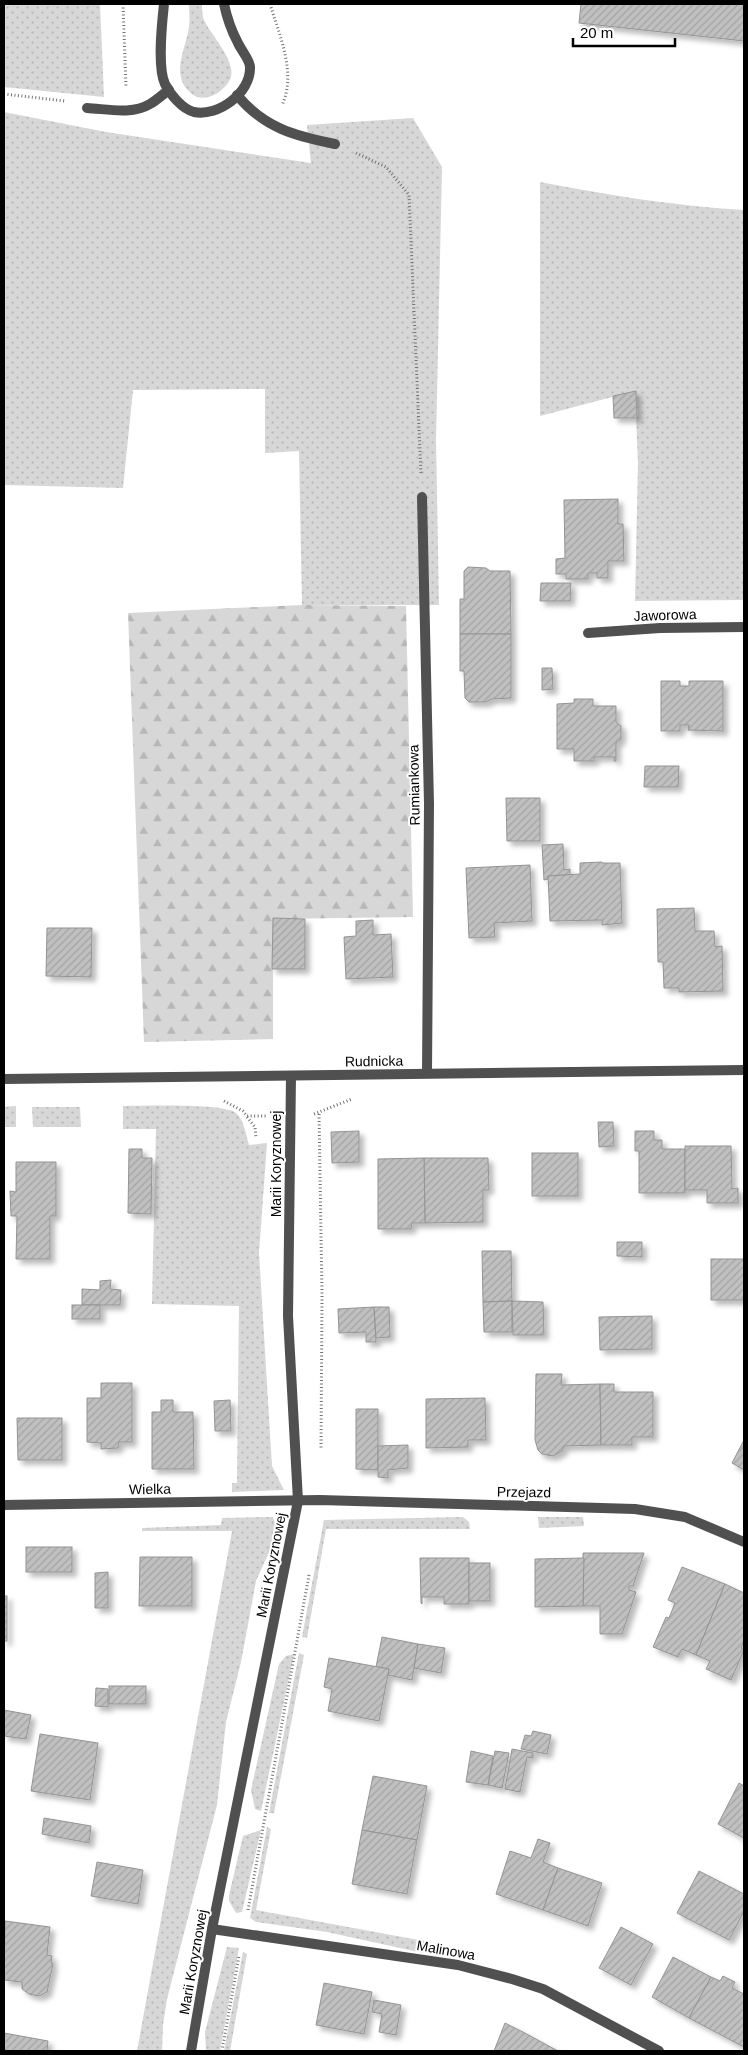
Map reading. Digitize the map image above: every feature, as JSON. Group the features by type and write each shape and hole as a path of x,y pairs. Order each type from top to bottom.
{"street":[{"path":"164,4 161,39 163,77 172,97 193,112 212,112 232,101 246,84 250,66 227,20 224,4"},
{"path":"87,108 127,110 140,108 150,104 169,90"},
{"path":"237,95 248,109 268,123 300,137 335,144"},
{"name":"Rumiankowa","path":"422,497 429,804 427,1074"},
{"name":"Jaworowa","path":"588,632 660,628 744,627"},
{"name":"Rudnicka","path":"4,1079 744,1070"},
{"name":"Marii Koryznowej","path":"191,2051 212,1929 298,1501 288,1316 290,1076"},
{"name":"Wielka","path":"4,1506 298,1501"},
{"name":"Przejazd","path":"298,1501 635,1509 685,1517 744,1542"},
{"name":"Malinowa","path":"212,1929 458,1965 512,1979 543,1989 658,2051"}],"path":[{"path":"123,4 127,110"},
{"path":"268,123 284,102 287,80 285,51 270,4"},
{"path":"4,94 63,100 87,108"},
{"path":"335,144 386,168 409,195 422,497"},
{"path":"318,1113 322,1295 320,1459"},
{"path":"247,1116 255,1126 256,1138"},
{"path":"222,2051 310,1567"}],"green space":[{"path":"4,4 100,4 104,97 4,87"},
{"path":"189,4 202,4 204,20 222,48 230,63 231,70 230,80 225,87 216,94 201,98 192,94 185,87 181,79 181,62 189,27"},
{"path":"4,112 106,132 311,163 307,125 413,118 442,167 436,439 439,605 302,605 299,451 265,453 265,389 133,390 123,488 4,485"},
{"path":"540,182 693,206 744,210 743,600 635,601 638,464 635,391 540,416"},
{"path":"302,605 406,606 413,917 273,919 273,1039 144,1042 128,613"},
{"path":"16,1106 16,1127 4,1127 4,1107"},
{"path":"123,1106 200,1106 229,1110 236,1113 241,1120 249,1145 267,1143 259,1253 272,1466 284,1490 232,1492 232,1483 237,1483 239,1306 152,1304 156,1129 123,1129"},
{"path":"32,1107 80,1107 81,1127 33,1127"},
{"path":"273,1517 276,1526 270,1550 256,1581 241,1662 226,1722 217,1805 167,1999 162,2051 137,2051 232,1531 142,1531 142,1528 221,1525 222,1518"},
{"path":"463,1517 469,1522 470,1529 326,1529 307,1638 302,1637 324,1520"},
{"path":"538,1517 583,1517 584,1526 539,1528"},
{"path":"299,1653 304,1655 274,1813 269,1813"},
{"path":"294,1654 261,1811 255,1809 251,1790 279,1664 286,1656"},
{"path":"267,1827 271,1829 256,1910 424,1941 423,1953 327,1932 256,1922 250,1918"},
{"path":"261,1830 242,1912 236,1913 229,1901 229,1895 243,1836"},
{"path":"227,1947 239,1948 220,2051 206,2051 205,2032"},
{"path":"243,1952 247,1954 230,2051 224,2051"}],"building":[{"path":"581,4 744,4 744,41 579,23"},
{"path":"636,391 637,418 614,418 613,396"},
{"path":"618,499 618,524 623,524 624,561 608,561 608,578 597,578 597,573 588,573 588,579 566,579 566,574 556,574 556,559 565,558 564,500"},
{"path":"468,567 486,568 490,571 510,571 511,634 460,634 460,599 464,599 464,571"},
{"path":"541,583 571,583 570,601 540,601"},
{"path":"460,634 511,634 511,698 491,699 486,702 469,702 465,698 464,671 460,671"},
{"path":"542,668 552,668 553,689 542,690"},
{"path":"661,681 680,681 680,686 689,686 689,681 723,681 723,731 688,730 689,725 680,725 680,731 661,731"},
{"path":"574,699 593,699 593,706 616,706 616,722 621,726 621,739 616,743 616,761 614,761 614,757 594,757 594,761 574,761 574,749 557,749 557,704 574,703"},
{"path":"645,766 679,766 678,787 644,787"},
{"path":"506,798 540,798 540,841 507,841"},
{"path":"563,844 564,870 570,869 570,875 548,876 548,879 544,880 542,845"},
{"path":"580,863 620,863 622,923 602,925 602,920 550,921 548,876 580,874"},
{"path":"530,865 532,921 494,923 495,937 469,938 466,868"},
{"path":"694,908 695,931 714,931 715,947 722,946 723,991 679,992 679,988 664,988 663,962 658,962 657,909"},
{"path":"273,918 305,919 305,969 272,969"},
{"path":"373,920 373,935 391,934 393,977 346,979 344,937 356,936 356,921"},
{"path":"47,928 92,928 91,977 46,976"},
{"path":"598,1122 613,1122 614,1146 599,1147"},
{"path":"359,1131 359,1162 332,1163 331,1132"},
{"path":"635,1131 654,1131 654,1140 662,1140 662,1149 685,1149 685,1193 639,1193 639,1151 635,1151"},
{"path":"685,1146 731,1146 732,1189 738,1188 738,1203 707,1203 707,1190 685,1190"},
{"path":"129,1149 142,1149 142,1158 152,1158 151,1214 128,1213"},
{"path":"532,1153 578,1153 578,1196 532,1196"},
{"path":"424,1158 488,1158 489,1190 483,1190 483,1222 425,1223"},
{"path":"424,1158 425,1223 412,1223 411,1229 378,1229 378,1159"},
{"path":"16,1162 56,1162 56,1216 50,1216 50,1259 16,1259 17,1216 11,1216 10,1191 16,1192"},
{"path":"617,1242 642,1242 642,1257 617,1256"},
{"path":"482,1251 511,1251 512,1301 483,1302"},
{"path":"711,1259 744,1259 744,1300 711,1300"},
{"path":"111,1280 110,1289 121,1290 120,1305 82,1305 82,1289 100,1290 100,1281"},
{"path":"512,1301 512,1332 484,1332 483,1302"},
{"path":"512,1301 543,1302 544,1335 513,1335"},
{"path":"72,1305 100,1305 100,1319 72,1319"},
{"path":"374,1307 376,1342 366,1342 366,1332 339,1333 338,1309"},
{"path":"374,1307 389,1307 390,1337 376,1338"},
{"path":"652,1316 652,1349 600,1350 599,1317"},
{"path":"536,1374 562,1374 561,1385 600,1384 601,1445 564,1446 562,1451 553,1456 542,1454 538,1450 535,1440"},
{"path":"101,1383 132,1383 132,1442 119,1442 118,1448 101,1449 101,1443 87,1442 87,1398 101,1398"},
{"path":"600,1384 614,1384 614,1392 653,1392 653,1437 632,1437 632,1445 601,1445"},
{"path":"485,1398 486,1440 468,1440 468,1447 426,1448 426,1399"},
{"path":"161,1400 173,1400 173,1412 193,1412 194,1469 152,1469 152,1412 161,1412"},
{"path":"230,1400 231,1431 215,1431 214,1401"},
{"path":"356,1409 378,1409 378,1470 356,1469"},
{"path":"17,1418 62,1418 62,1460 18,1460"},
{"path":"744,1440 744,1470 732,1463"},
{"path":"408,1445 408,1468 388,1470 388,1478 378,1477 378,1446"},
{"path":"26,1547 72,1547 72,1572 26,1572"},
{"path":"583,1553 644,1553 633,1586 629,1586 629,1590 636,1592 622,1634 600,1634 600,1606 583,1606"},
{"path":"140,1557 192,1557 192,1606 139,1606"},
{"path":"420,1558 469,1558 469,1604 444,1604 444,1597 422,1597 422,1604"},
{"path":"584,1558 583,1606 535,1607 535,1559"},
{"path":"469,1563 490,1563 490,1601 469,1601"},
{"path":"682,1567 725,1584 696,1655 682,1649 678,1657 653,1647 666,1617 669,1618 675,1603 668,1600"},
{"path":"108,1572 108,1608 95,1608 95,1573"},
{"path":"725,1584 744,1593 744,1641 741,1648 744,1650 731,1680 706,1669 710,1661 696,1655"},
{"path":"4,1596 7,1596 7,1641 4,1641"},
{"path":"382,1637 418,1644 412,1680 388,1675 389,1669 376,1667"},
{"path":"418,1644 445,1648 441,1673 414,1668"},
{"path":"329,1658 389,1669 379,1721 328,1711 332,1689 324,1687"},
{"path":"109,1686 146,1686 146,1704 109,1704"},
{"path":"96,1688 108,1689 108,1707 95,1706"},
{"path":"4,1710 31,1715 26,1739 4,1736"},
{"path":"533,1731 551,1735 547,1754 521,1749 525,1735 531,1736"},
{"path":"40,1734 98,1743 90,1800 31,1791"},
{"path":"512,1749 533,1753 533,1758 527,1757 520,1792 505,1789"},
{"path":"471,1751 493,1756 488,1785 466,1782"},
{"path":"495,1751 509,1753 502,1788 488,1785"},
{"path":"373,1776 427,1786 417,1840 362,1830"},
{"path":"739,1783 744,1786 744,1838 718,1824"},
{"path":"44,1818 91,1826 89,1843 42,1834"},
{"path":"362,1830 417,1840 407,1894 352,1884"},
{"path":"538,1839 550,1843 543,1862 558,1868 543,1910 496,1894 510,1851 531,1858"},
{"path":"97,1862 143,1870 138,1904 91,1896"},
{"path":"558,1868 602,1883 588,1926 543,1910"},
{"path":"699,1871 744,1894 744,1911 729,1940 677,1913"},
{"path":"5,1921 50,1927 47,1955 52,1956 51,1963 53,1964 47,1992 39,1996 29,1994 22,1989 22,1982 4,1980"},
{"path":"621,1927 653,1944 631,1985 599,1968"},
{"path":"673,1957 711,1977 689,2018 652,1997"},
{"path":"723,1976 735,1982 732,1988 744,1994 744,2047 689,2018 711,1977 720,1981"},
{"path":"324,1983 372,1992 364,2034 316,2025"},
{"path":"374,2000 401,2005 396,2035 379,2032 382,2014 372,2012"},
{"path":"505,2023 523,2032 558,2051 494,2051"},
{"path":"4,2033 48,2041 47,2051 4,2051"}]}
